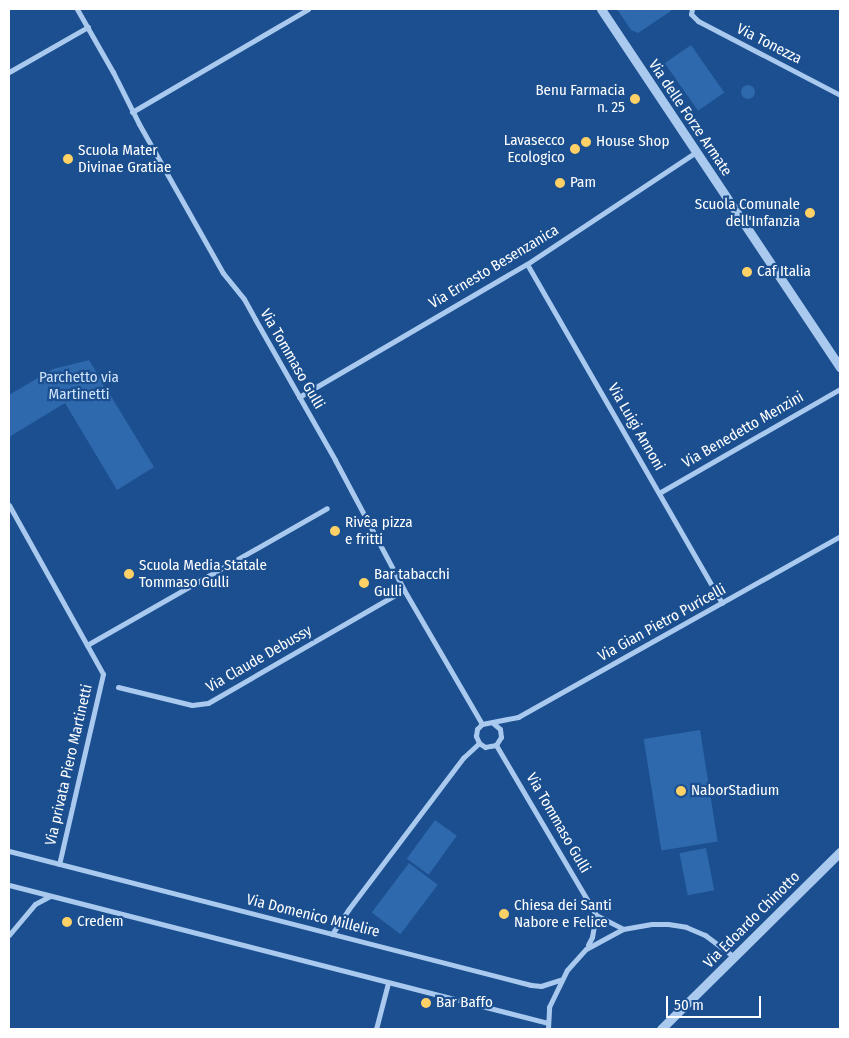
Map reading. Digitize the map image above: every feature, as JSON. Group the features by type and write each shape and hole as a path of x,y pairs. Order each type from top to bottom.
{"street":[{"name":"Via Tommaso Gulli","path":"77,9 113,72 132,112 223,273 244,299 340,468 364,518 404,590 482,724"},
{"path":"132,112 308,9"},
{"name":"Via delle Forze Armate","path":"601,9 840,368"},
{"name":"Via Tonezza","path":"692,10 691,14 698,21 840,95"},
{"path":"9,72 88,27"},
{"name":"Via Ernesto Besenzanica","path":"299,396 527,264 696,152"},
{"name":"Via Luigi Annoni","path":"527,264 722,603"},
{"name":"Via Benedetto Menzini","path":"659,493 840,389"},
{"name":"Via privata Piero Martinetti","path":"9,505 103,674 58,864"},
{"path":"87,645 327,508"},
{"name":"Via Gian Pietro Puricelli","path":"493,723 518,718 840,536"},
{"name":"Via Claude Debussy","path":"118,687 192,705 208,703 404,590"},
{"path":"493,723 501,733 496,745 489,748 479,743 476,732 482,724 493,723"},
{"path":"332,934 348,910 458,766 479,743"},
{"name":"Via Tommaso Gulli","path":"496,745 596,915"},
{"name":"Via Domenico Millelire","path":"9,851 531,985 541,986 560,980"},
{"name":"Via Edoardo Chinotto","path":"661,1029 840,852"},
{"path":"9,885 548,1026 549,1007 560,980 586,949 592,937 596,915 623,929"},
{"path":"9,935 35,904 50,896"},
{"path":"586,949 623,929 652,924 668,924 686,927 705,935 734,957"},
{"path":"376,1029 388,983"}],"green space":[{"path":"617,9 671,9 671,11 638,33 631,30"},
{"path":"691,45 724,93 698,111 665,63"},
{"path":"745,85 751,85 755,92 751,99 745,99 741,95 741,89"},
{"name":"Parchetto via Martinetti","path":"89,360 154,467 117,490 65,403 9,437 9,395 53,369"},
{"name":"NaborStadium","path":"700,730 718,842 661,851 644,739"},
{"path":"435,820 457,836 429,875 407,859"},
{"path":"706,848 714,890 688,895 679,853"},
{"path":"409,863 438,885 400,934 372,913"}],"place":[{"name":"Benu Farmacia n. 25","path":"635,99"},
{"name":"House Shop","path":"586,142"},
{"name":"Lavasecco Ecologico","path":"575,149"},
{"name":"Scuola Mater Divinae Gratiae","path":"68,159"},
{"name":"Pam","path":"560,183"},
{"name":"Scuola Comunale dell'Infanzia","path":"810,213"},
{"name":"Caf Italia","path":"747,272"},
{"name":"Rivêa pizza e fritti","path":"335,531"},
{"name":"Scuola Media Statale Tommaso Gulli","path":"129,574"},
{"name":"Bar tabacchi Gulli","path":"364,583"},
{"name":"NaborStadium","path":"681,791"},
{"name":"Chiesa dei Santi Nabore e Felice","path":"504,914"},
{"name":"Credem","path":"67,922"},
{"name":"Bar Baffo","path":"426,1003"}]}
